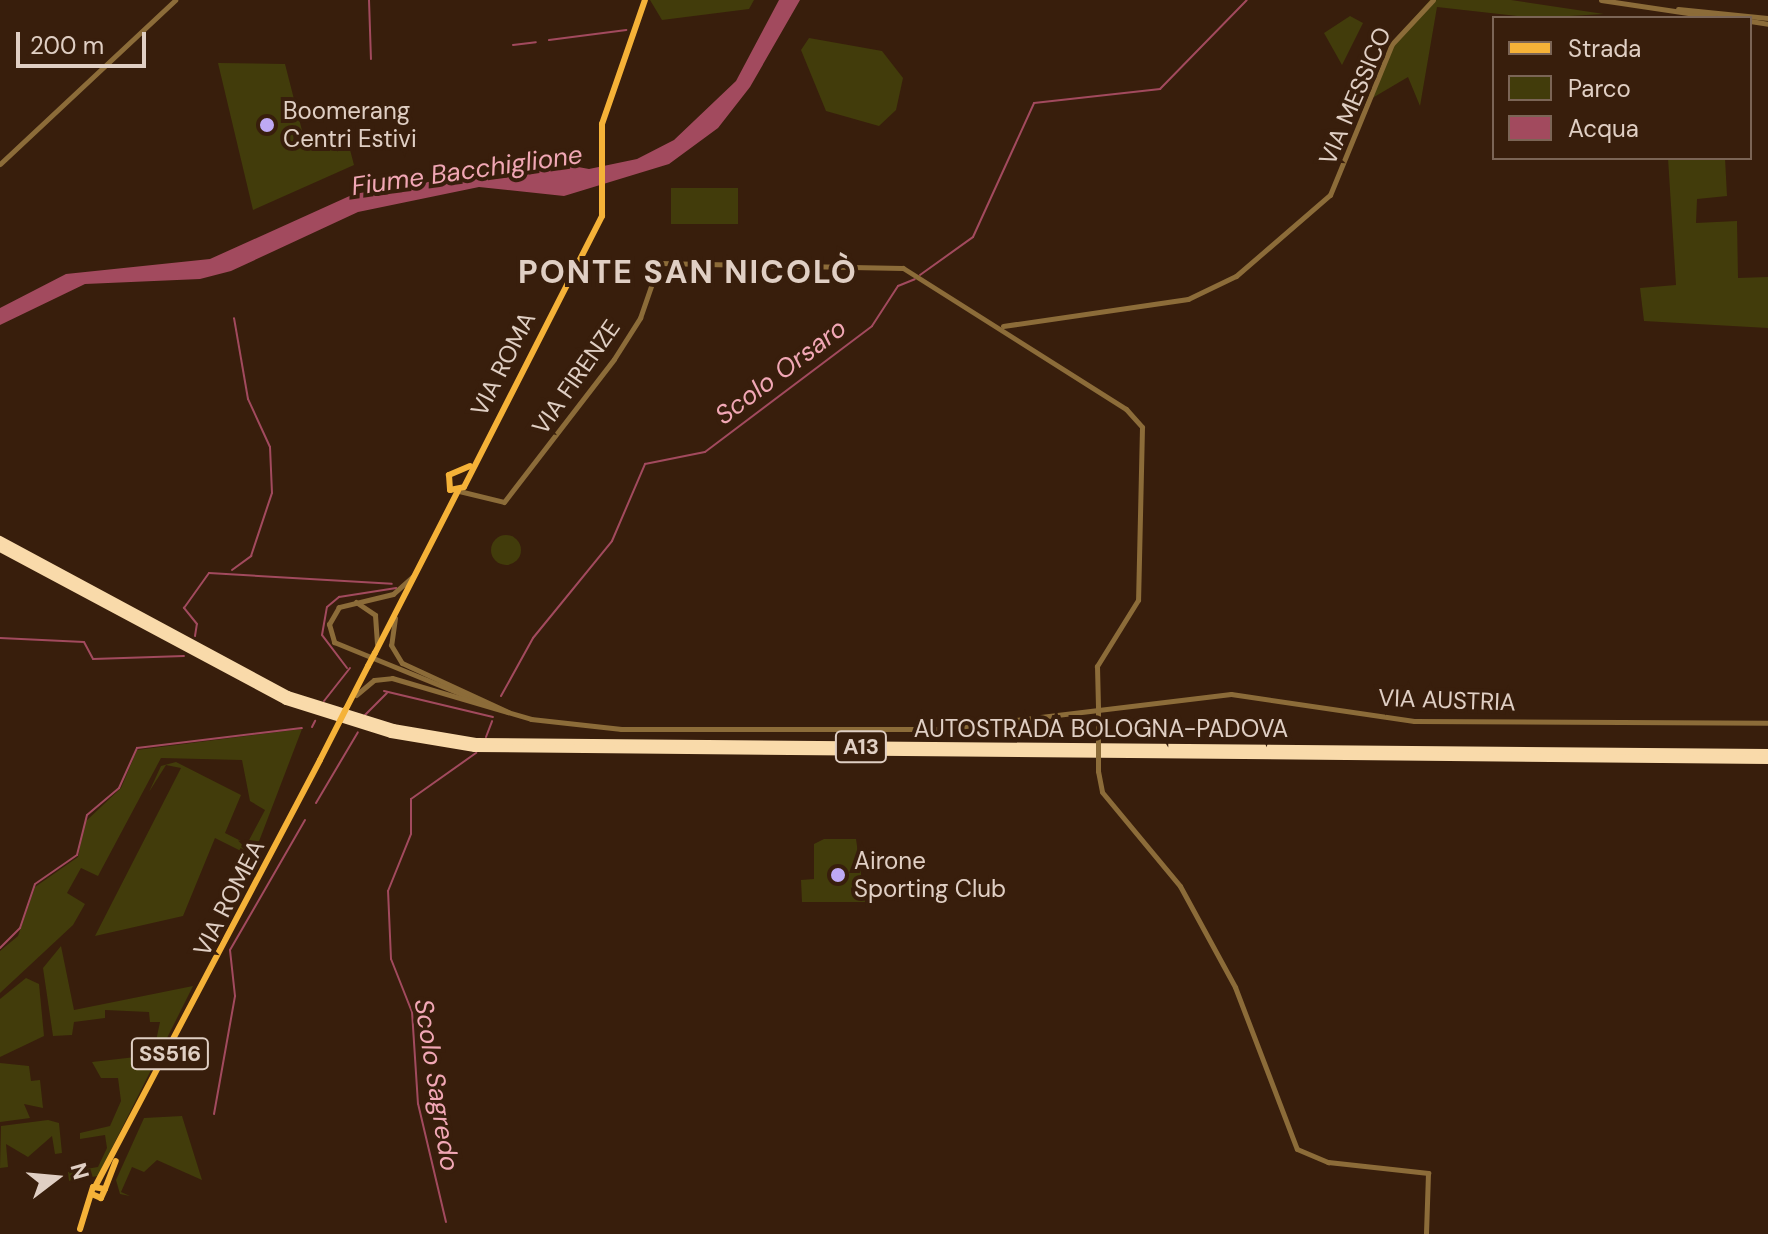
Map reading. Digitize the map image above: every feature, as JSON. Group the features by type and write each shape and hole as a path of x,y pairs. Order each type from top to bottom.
{"highway":[{"name":"AUTOSTRADA BOLOGNA-PADOVA","path":"0,540 288,695 393,728 476,742 1768,753"},
{"name":"AUTOSTRADA BOLOGNA-PADOVA","path":"0,548 286,701 391,734 475,748 1768,760"}],"main road":[{"name":"VIA ROMA","path":"465,482 470,466 598,225 603,202 600,144 644,1"},
{"path":"459,491 448,488 447,477 470,466"},
{"path":"457,473 465,482"},
{"name":"SS516","path":"382,631 465,482"},
{"name":"SS516","path":"448,488 449,506"},
{"name":"VIA ROMEA","path":"105,1189 122,1147 375,653 382,631"},
{"name":"VIA ROMEA","path":"96,1185 122,1147"},
{"path":"96,1185 105,1189"},
{"name":"SS516","path":"96,1185 96,1196"},
{"name":"SS516","path":"78,1232 96,1196 105,1189"}],"street":[{"path":"0,164 175,0"},
{"name":"VIA MESSICO","path":"1008,327 1165,303 1211,292 1316,212 1341,176 1392,44 1433,0"},
{"path":"1601,0 1710,16"},
{"path":"1674,10 1746,16"},
{"name":"VIA FIRENZE","path":"469,492 504,502 614,359 648,301 659,263 874,262 919,275 994,323"},
{"path":"994,323 1008,327 1015,337"},
{"path":"994,323 1126,409 1143,430 1138,600 1097,666 1098,771 1102,792 1180,886 1235,987 1297,1149 1328,1162 1428,1173 1426,1234"},
{"path":"1015,337 1017,326"},
{"path":"459,491 469,492 465,482"},
{"path":"416,573 393,594 351,602 329,624 342,650 517,715"},
{"path":"351,602 372,610 382,631"},
{"path":"398,607 390,641 398,659 517,715"},
{"path":"346,709 374,680 392,678 517,715"},
{"name":"VIA AUSTRIA","path":"517,715 621,729 873,731 1037,722 1246,694 1446,721 1768,723"}],"green space":[{"path":"650,0 754,0 749,9 662,20"},
{"path":"1430,0 1511,0 1604,14 1517,16 1437,7 1420,106 1408,77 1369,100 1392,43"},
{"path":"1350,16 1363,23 1342,65 1324,33"},
{"path":"809,38 882,51 903,78 896,110 879,126 826,111 801,50"},
{"name":"Boomerang Centri Estivi","path":"218,63 285,64 307,150 348,142 354,165 253,210"},
{"path":"1668,160 1725,160 1727,196 1697,199 1696,223 1737,221 1738,278 1768,277 1768,328 1644,321 1640,288 1676,285"},
{"path":"671,188 738,188 738,224 671,224"},
{"path":"506,535 512,536 520,544 520,556 512,564 506,565 500,564 492,556 491,550 492,544 500,536"},
{"path":"302,729 253,857 215,838 183,916 95,936 181,768 166,765 149,792 161,766 176,762 241,795 225,833 247,844 265,810 250,801 242,760 161,758 98,876 81,868 67,893 85,904 73,925 0,993 0,951 18,936 35,887 78,857 85,822 121,788 137,750"},
{"name":"Airone Sporting Club","path":"824,839 856,839 865,902 802,902 801,880 814,879 814,844"},
{"path":"61,946 74,1010 193,986 98,1176 69,1181 68,1172 98,1167 107,1148 105,1135 80,1139 80,1133 110,1126 121,1101 118,1078 101,1078 92,1062 153,1055 160,1022 150,1022 149,1012 105,1010 105,1018 74,1022 72,1035 53,1036 43,968"},
{"path":"26,978 39,984 44,1036 0,1057 0,999"},
{"path":"0,1063 29,1066 31,1081 40,1080 43,1108 24,1104 30,1118 0,1122"},
{"path":"182,1116 202,1180 157,1160 144,1172 132,1167 121,1192 130,1196 120,1194 116,1180 144,1118"},
{"path":"48,1120 59,1123 62,1153 55,1154 52,1136 28,1157 6,1144 8,1167 0,1168 1,1126"}],"water":[{"path":"779,0 800,0 750,87 718,128 669,164 564,196 479,187 358,212 231,271 200,279 85,284 0,325 0,308 66,274 210,259 354,194 551,162 589,169 637,159 674,140 736,81"}],"waterway":[{"path":"369,0 371,59"},
{"name":"Scolo Orsaro","path":"920,275 973,237 1034,103 1160,89 1247,0"},
{"path":"549,40 626,30"},
{"path":"513,45 536,42"},
{"name":"Scolo Orsaro","path":"501,696 533,638 612,541 645,464 705,452 872,326 898,286 915,279"},
{"path":"232,570 251,556 272,493 270,447 248,399 234,318"},
{"path":"195,636 197,624 184,608 209,573 392,584"},
{"path":"347,668 322,635 327,607 339,597 396,588"},
{"path":"0,638 84,642 93,659 184,656"},
{"name":"Scolo Orsaro","path":"324,701 350,668"},
{"name":"Scolo Orsaro","path":"384,691 493,717"},
{"path":"365,715 387,693"},
{"name":"Scolo Orsaro","path":"312,727 315,721"},
{"name":"Scolo Sagredo","path":"486,737 492,721"},
{"name":"Scolo Orsaro","path":"0,948 20,928 35,884 77,855 87,815 119,788 137,748 302,728"},
{"path":"316,803 358,732"},
{"name":"Scolo Sagredo","path":"446,1222 418,1104 412,1012 391,959 388,891 411,834 411,799 476,753"},
{"path":"214,1114 235,996 230,950 305,820"}],"place":[{"name":"Boomerang Centri Estivi","path":"267,125"},
{"name":"Airone Sporting Club","path":"838,875"}],"district":[{"name":"PONTE SAN NICOLÒ","path":"688,272"}],"water label":[{"name":"Fiume Bacchiglione","path":"467,171"}]}
